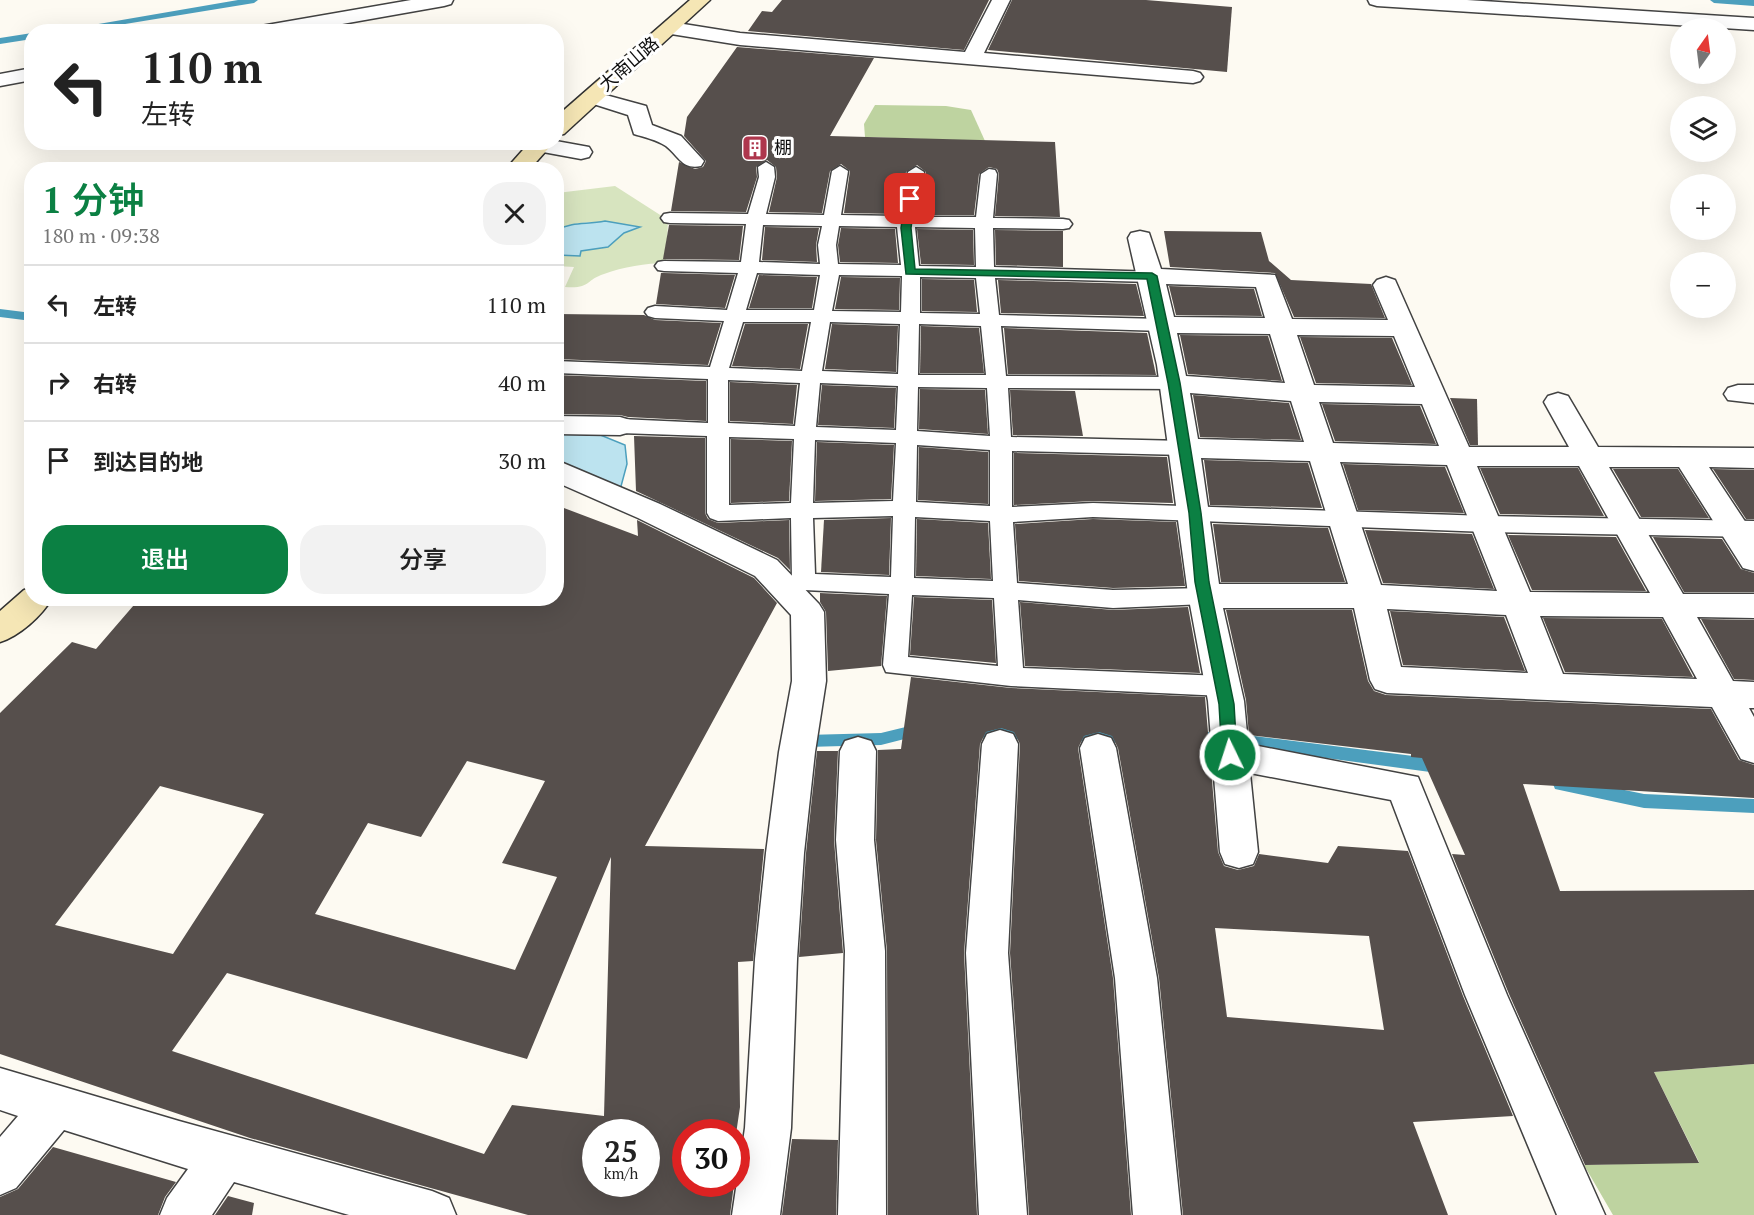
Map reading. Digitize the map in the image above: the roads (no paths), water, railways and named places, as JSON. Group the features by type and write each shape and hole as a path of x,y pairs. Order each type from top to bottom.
{"main road":[{"name":"大南山路","path":"564,122 701,0"},
{"path":"524,162 535,150"},
{"path":"0,630 27,606"}],"street":[{"path":"307,24 444,0"},
{"path":"972,58 1001,0"},
{"path":"1377,0 1754,24"},
{"path":"671,28 740,39 1193,77"},
{"path":"0,80 24,76"},
{"path":"591,97 638,111 642,129 674,141 693,161"},
{"path":"564,149 581,152"},
{"path":"1140,238 1152,276 1174,383 1195,513 1205,596 1223,686 1239,852"},
{"path":"1152,276 1266,280 1368,596 1387,680 1550,685 1739,695"},
{"path":"1386,285 1487,524 1550,685"},
{"path":"1162,325 1403,328"},
{"path":"1174,383 1304,393 1434,396"},
{"path":"1558,402 1674,605 1739,695 1754,749"},
{"path":"564,425 620,426"},
{"path":"1184,448 1458,456 1754,458"},
{"path":"1687,457 1744,528 1754,560"},
{"path":"564,474 766,568 807,612 809,681 797,752 785,854 776,959 768,1128 756,1215"},
{"path":"1205,596 1368,596 1519,604 1754,606"},
{"path":"1000,744 987,953 1003,1215"},
{"path":"1098,748 1136,978 1157,1215"},
{"path":"858,751 855,840 865,951 862,1215"},
{"path":"1230,755 1405,789 1486,995 1581,1215"},
{"path":"0,1089 432,1215"},
{"path":"0,1172 56,1106"},
{"path":"184,1215 225,1156"}],"lane":[{"path":"766,167 767,177 756,219 750,268 718,372 718,513 903,509 1001,515 1093,510 1487,524 1744,528"},
{"path":"840,171 827,245 830,270 820,316 805,434 802,511 804,582 1005,590 1113,599 1205,596"},
{"path":"916,172 907,221 906,242 910,272 910,318 902,586 895,665 1011,677 1223,686"},
{"path":"989,174 984,223 985,273 1001,444 1001,515 1011,677"},
{"path":"670,218 1063,224"},
{"path":"664,266 1152,276"},
{"path":"655,312 736,316 1162,325"},
{"path":"564,367 908,381 1174,383"},
{"path":"620,426 905,437 1001,444 1184,448"}],"water":[{"path":"605,221 640,227 624,233 608,247 581,251 580,256 564,255 564,227"},
{"path":"564,433 598,434 625,445 627,464 620,490 564,472"}],"waterway":[{"path":"106,24 254,0"},
{"path":"1714,0 1754,3"},
{"path":"0,41 24,37"},
{"path":"0,313 24,316"},
{"path":"806,741 881,739 922,729"},
{"path":"967,731 1033,734"},
{"path":"1066,735 1132,737"},
{"path":"1189,738 1222,738 1445,767"},
{"path":"1561,784 1644,801 1754,806"}],"place":[{"name":"棚","path":"755,148"}]}
